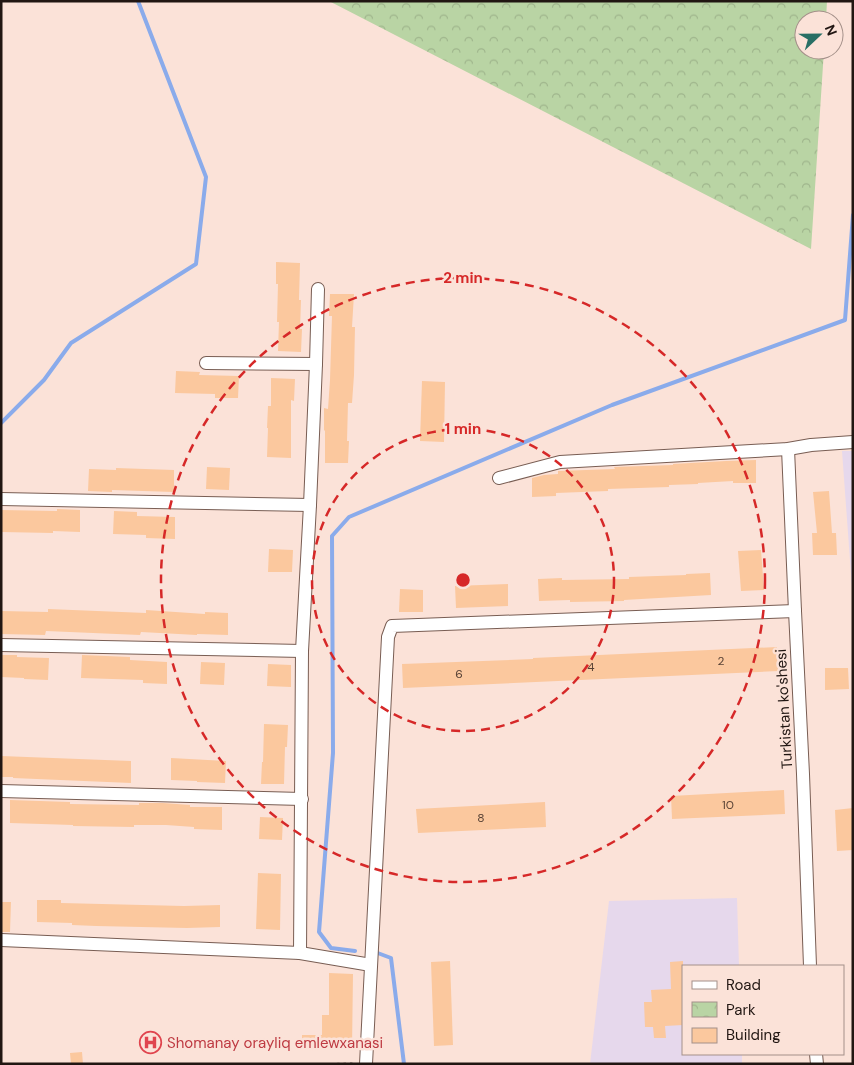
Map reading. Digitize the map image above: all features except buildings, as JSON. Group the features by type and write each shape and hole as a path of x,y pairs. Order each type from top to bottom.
{"street":[{"path":"300,953 302,651 310,506 318,289"},
{"path":"206,362 316,364"},
{"path":"499,478 560,462 788,449 811,445 853,442"},
{"name":"Turkistan ko'shesi","path":"788,449 810,965"},
{"path":"1,499 310,506"},
{"path":"366,1063 388,637 392,626 795,611"},
{"path":"1,646 302,651"},
{"path":"1,791 302,799"},
{"path":"1,940 300,953 371,965"}],"path":[{"path":"337,1064 366,1063"}],"shaded area":[{"path":"842,451 853,451 853,601"},
{"path":"737,898 739,965 682,965 682,1055 742,1055 742,1064 590,1064 609,901"}],"green space":[{"path":"329,1 827,1 827,10 794,10 794,60 823,60 811,249"}],"waterway":[{"path":"1,423 44,380 71,343 196,264 206,177 138,1"},
{"path":"355,951 331,948 319,932 333,753 332,536 349,517 612,405 845,320 853,215"},
{"path":"375,952 391,958 404,1064"}],"place":[{"name":"Shomanay orayliq emlewxanasi","path":"151,1043"}]}
